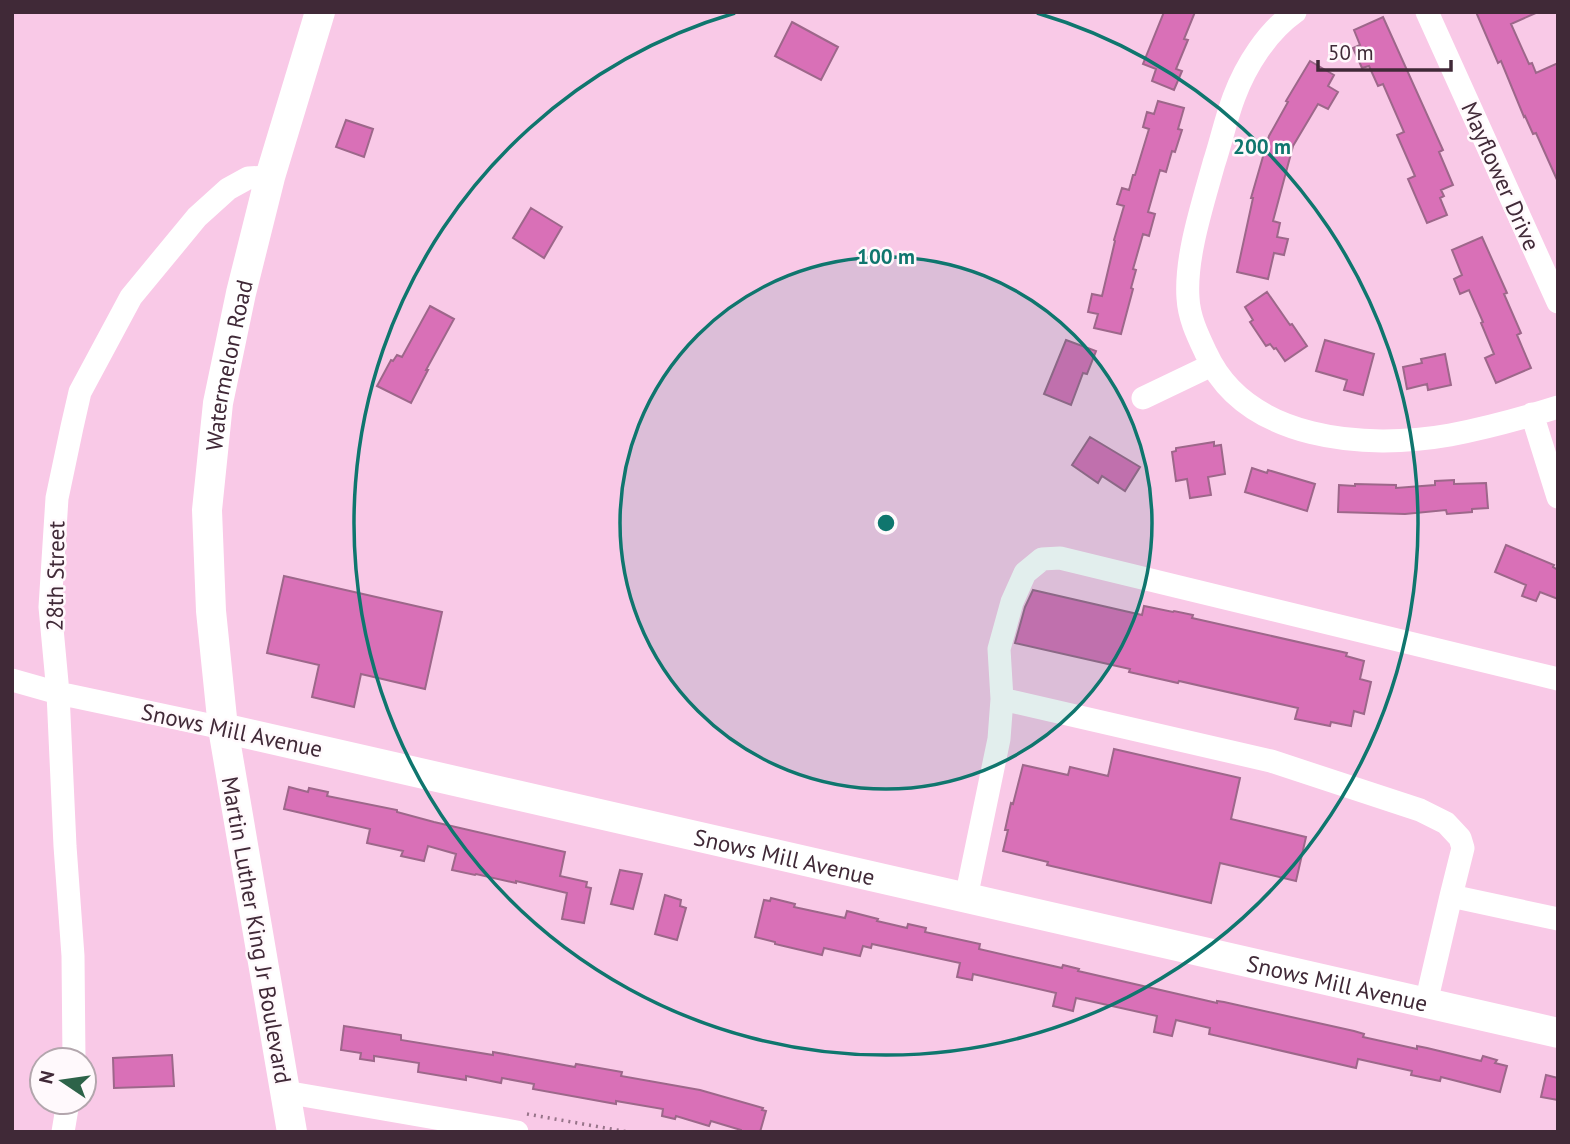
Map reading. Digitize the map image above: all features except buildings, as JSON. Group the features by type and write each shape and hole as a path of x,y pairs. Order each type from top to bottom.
{"main road":[{"name":"Watermelon Road","path":"223,728 211,611 207,510 218,402 241,293 270,177 320,12"},
{"name":"Snows Mill Avenue","path":"223,728 1558,1033"},
{"name":"Martin Luther King Jr Boulevard","path":"223,728 292,1132"}],"street":[{"path":"1295,12 1266,40 1234,97 1203,201 1187,273 1188,301 1193,325 1212,365 1230,390 1256,411 1294,428 1332,437 1412,440 1451,435 1558,407"},
{"name":"Mayflower Drive","path":"1427,12 1558,302"},
{"name":"28th Street","path":"74,1046 73,956 58,693 50,607 57,498 80,392 131,297 197,217 228,189 248,178 270,177"},
{"path":"1143,398 1212,365"},
{"path":"1532,414 1558,497"},
{"path":"966,898 999,739 1003,699 999,649 1012,602 1025,573 1042,559 1060,558 1558,679"},
{"name":"Snows Mill Avenue","path":"12,680 58,693 223,728"},
{"path":"1003,699 1271,761 1420,810 1446,823 1460,838 1463,848 1426,1003"},
{"path":"1451,896 1558,919"},
{"path":"285,1092 517,1132"}]}
